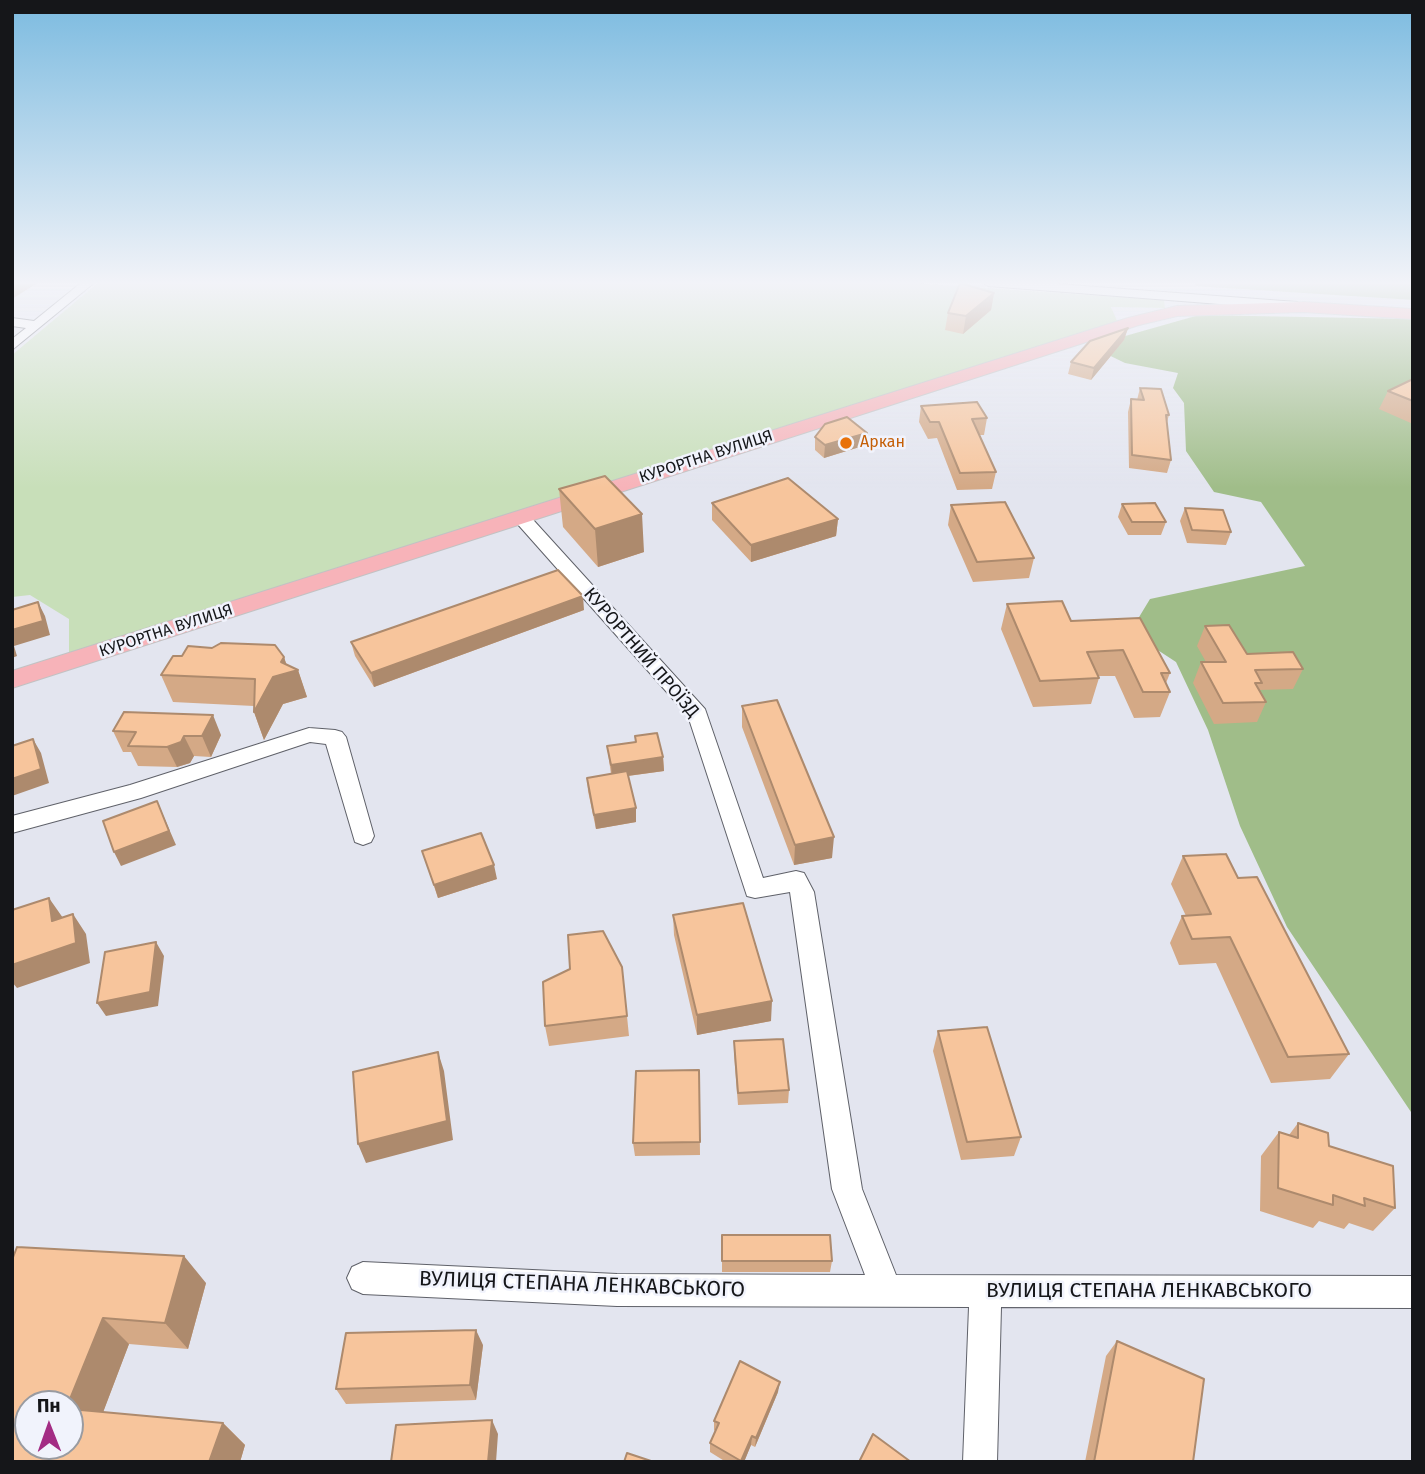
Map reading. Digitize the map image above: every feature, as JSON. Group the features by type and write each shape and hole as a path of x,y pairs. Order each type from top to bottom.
{"main road":[{"name":"КУРОРТНА ВУЛИЦЯ","path":"12,680 1041,351"}],"street":[{"name":"КУРОРТНИЙ ПРОЇЗД","path":"520,516 698,714 755,889 796,880 802,892 847,1189 886,1290"},
{"path":"12,825 133,792 309,735 335,737 363,836"},
{"name":"ВУЛИЦЯ СТЕПАНА ЛЕНКАВСЬКОГО","path":"363,1278 617,1290 1413,1292"},
{"path":"980,1462 986,1290"}],"green space":[{"path":"17,351 1028,351 728,444 69,656 69,619 30,595 12,597 12,355"},
{"path":"1100,351 1413,351 1413,1115 1287,927 1240,826 1208,730 1176,662 1130,632 1150,599 1305,566 1261,502 1214,492 1186,451 1184,403 1173,388 1178,373 1125,363"}],"building":[{"path":"1081,351 1109,351 1094,368 1071,362"},
{"path":"1411,380 1413,401 1388,391"},
{"path":"1140,388 1161,389 1169,415 1166,415 1171,460 1132,455 1131,399 1144,400"},
{"path":"977,402 987,418 972,419 996,472 960,473 939,422 930,422 921,406"},
{"path":"847,417 867,433 825,445 815,437 825,424"},
{"path":"605,476 642,514 595,529 559,489"},
{"path":"788,478 838,519 751,545 712,503"},
{"path":"1005,502 1034,558 977,562 951,505"},
{"path":"1155,503 1166,522 1132,522 1122,504"},
{"path":"1185,508 1223,510 1231,532 1192,530"},
{"path":"558,570 583,596 371,673 351,642"},
{"path":"1062,601 1071,621 1140,618 1170,673 1161,673 1170,692 1143,692 1123,650 1087,652 1099,678 1040,681 1007,604"},
{"path":"38,602 43,621 12,630 12,610"},
{"path":"1229,625 1247,654 1293,652 1303,669 1255,670 1262,683 1255,683 1266,702 1223,703 1201,662 1226,662 1205,626"},
{"path":"221,643 275,645 284,657 281,662 298,670 273,677 254,712 255,679 161,675 173,656 182,656 188,646 212,648"},
{"path":"777,700 834,837 795,845 742,706"},
{"path":"124,712 213,715 202,736 184,736 181,742 167,747 128,746 136,732 113,731"},
{"path":"657,733 663,757 611,765 607,746 636,742 635,736"},
{"path":"33,739 41,769 12,779 12,746"},
{"path":"627,771 636,808 594,815 587,778"},
{"path":"157,801 169,831 114,852 103,821"},
{"path":"481,833 494,865 434,885 422,851"},
{"path":"1226,854 1238,878 1257,877 1349,1054 1288,1057 1230,937 1192,939 1182,916 1211,914 1183,856"},
{"path":"49,898 52,921 73,914 76,943 12,965 12,910"},
{"path":"743,903 772,1001 697,1015 673,915"},
{"path":"603,931 622,967 627,1016 545,1026 543,982 570,969 568,935"},
{"path":"156,942 150,992 97,1003 105,952"},
{"path":"987,1027 1021,1137 967,1142 938,1031"},
{"path":"783,1039 789,1090 738,1093 734,1041"},
{"path":"438,1052 447,1121 358,1144 353,1072"},
{"path":"699,1070 700,1142 633,1143 636,1071"},
{"path":"1298,1123 1328,1133 1329,1146 1393,1166 1395,1208 1364,1198 1365,1206 1333,1195 1333,1205 1278,1188 1279,1132 1298,1138"},
{"path":"722,1235 830,1235 832,1261 722,1261"},
{"path":"17,1247 184,1256 165,1323 103,1318 74,1390 14,1390 14,1460 84,1460 84,1410 223,1423 209,1462 12,1462 12,1260"},
{"path":"476,1330 470,1385 336,1389 346,1333"},
{"path":"1117,1341 1204,1379 1193,1462 1094,1462"},
{"path":"740,1361 780,1382 756,1438 752,1436 741,1461 710,1443 719,1423 714,1421"},
{"path":"492,1420 488,1462 391,1462 396,1425"},
{"path":"873,1434 911,1462 859,1462"},
{"path":"627,1453 654,1462 624,1462"}],"place":[{"name":"Аркан","path":"846,443"}]}
